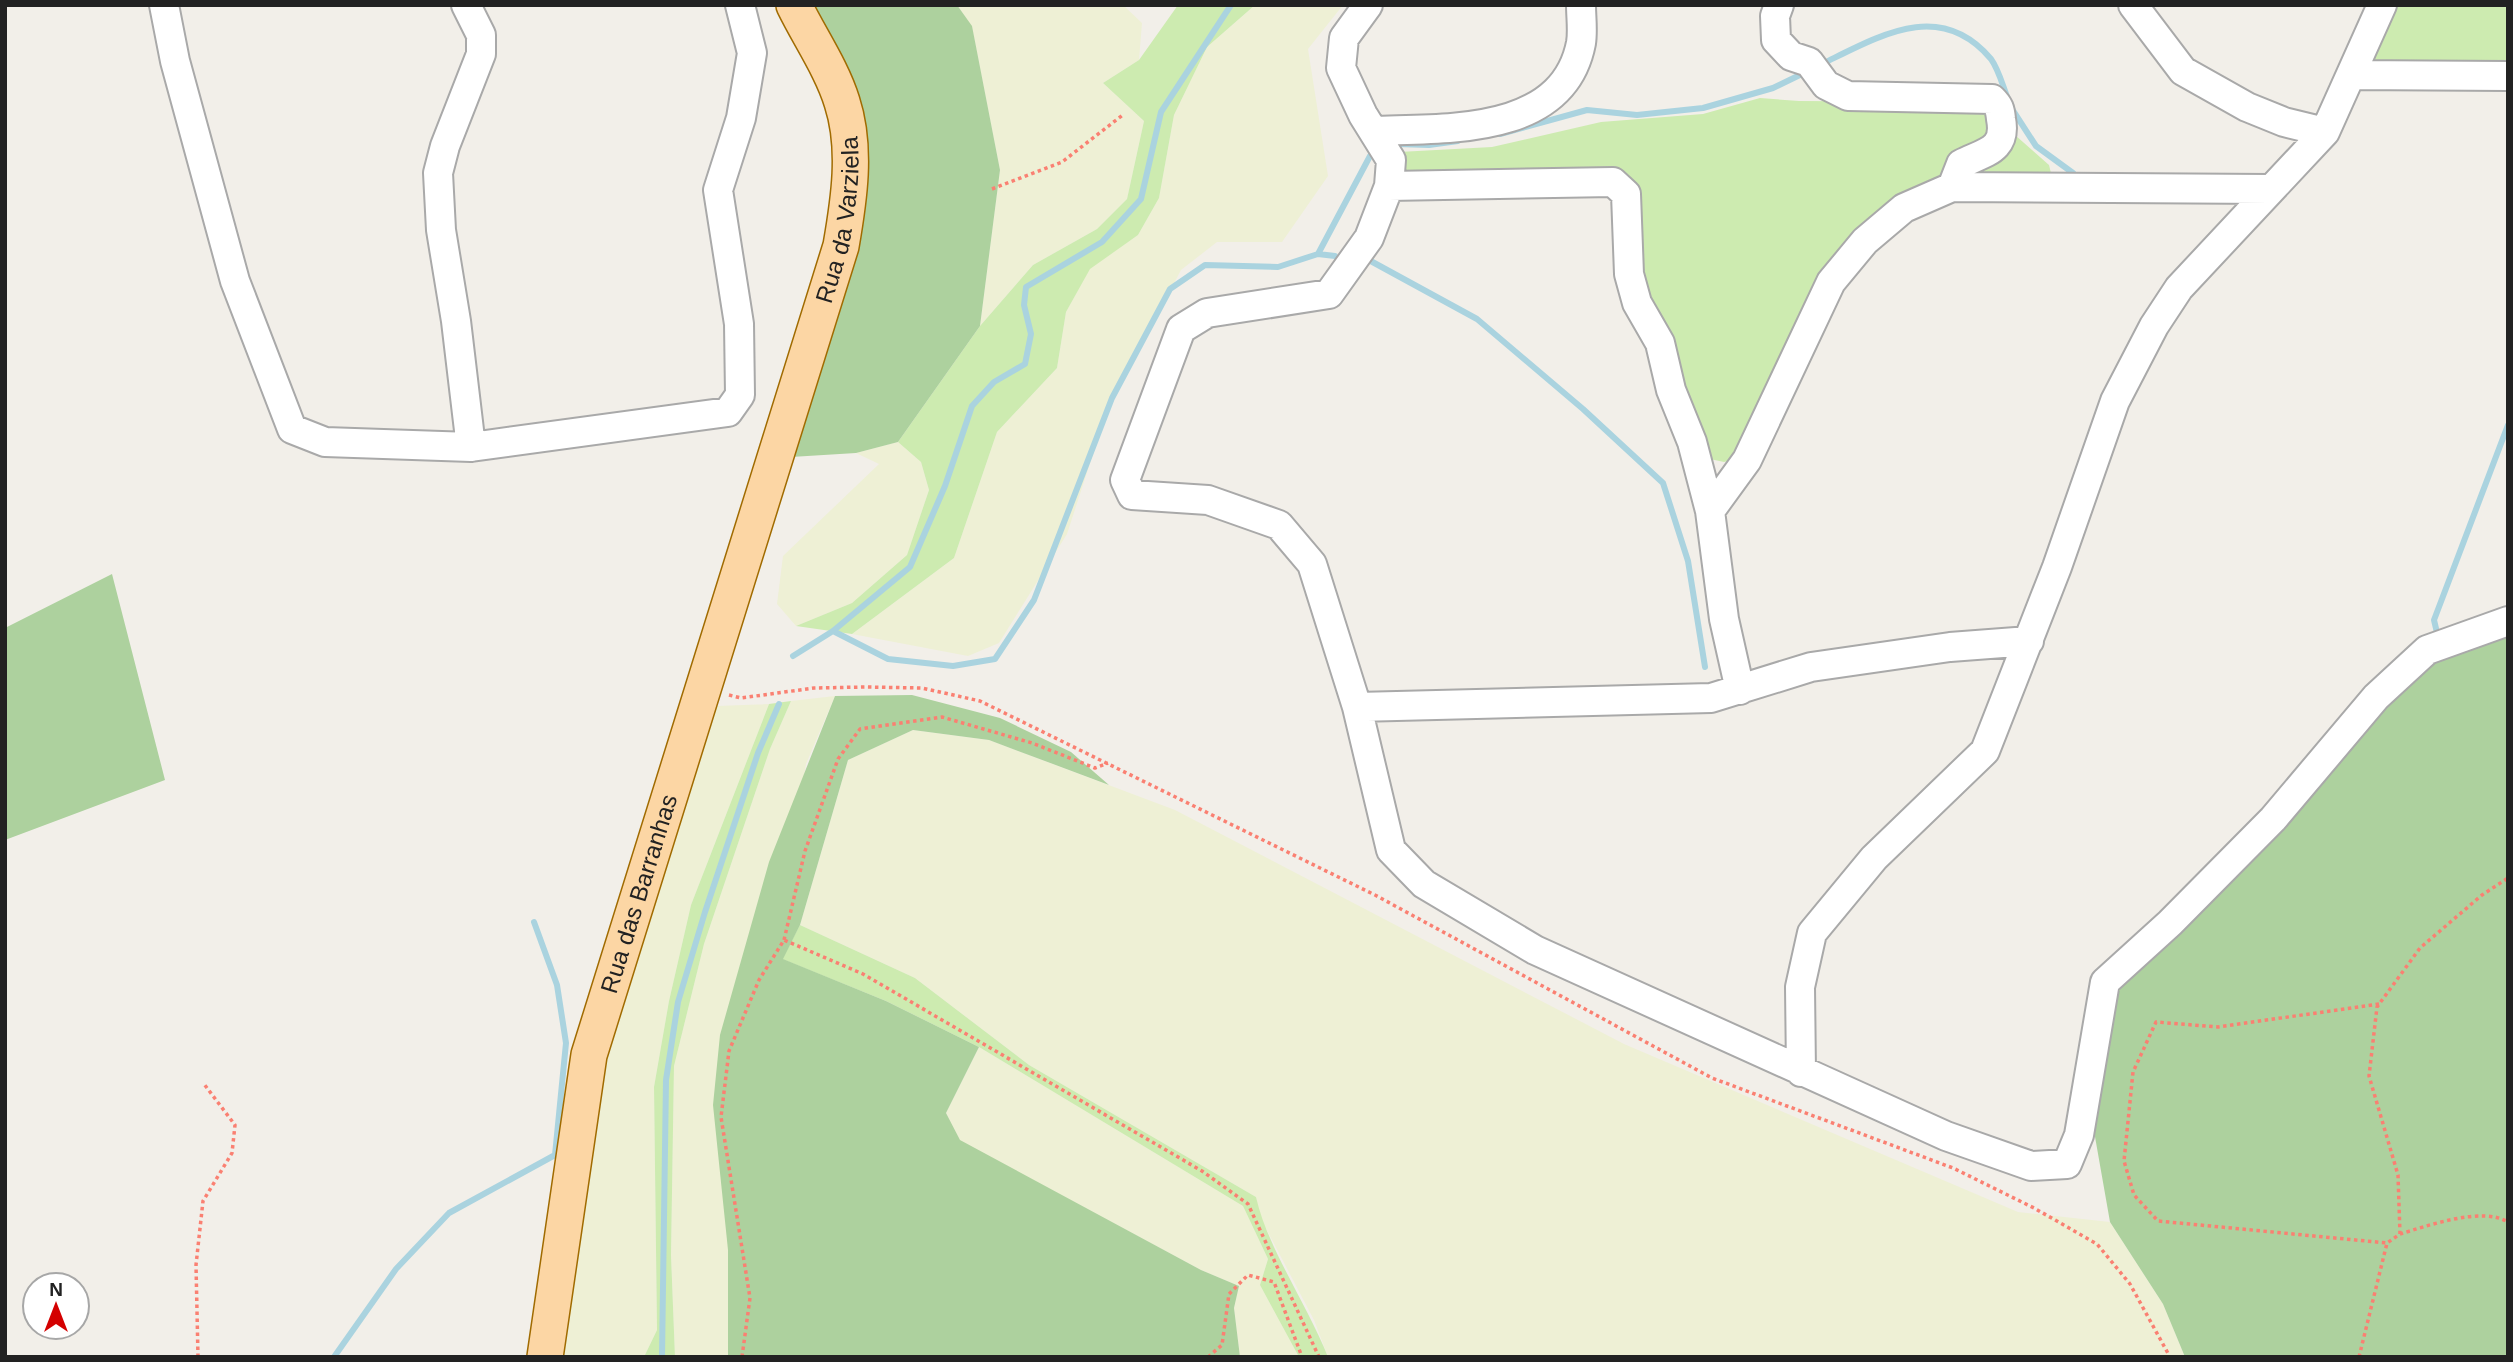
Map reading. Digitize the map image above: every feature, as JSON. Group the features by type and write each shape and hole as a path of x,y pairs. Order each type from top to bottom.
{"main road":[{"name":"Rua da Varziela","path":"782,441 841,246 850,162 842,101 794,5"},
{"name":"Rua das Barranhas","path":"545,1357 589,1055 782,441"}],"lane":[{"path":"164,5 175,61 235,281 292,429 325,442 471,447 728,412 740,396 739,324 718,190 740,118 752,53 740,5"},
{"path":"466,5 481,35 481,54 445,146 438,173 441,230 456,321 471,447"},
{"path":"1368,5 1344,38 1340,68 1391,160 1389,186 1368,238 1329,294 1207,313 1181,329 1125,480 1132,495 1208,500 1279,525 1312,564 1357,707 1391,850 1424,884 1535,950 1946,1136 2031,1166 2067,1164 2079,1135 2105,982 2170,923 2263,828 2376,697 2427,650 2508,621"},
{"path":"1373,131 1480,127 1546,103 1571,72 1581,42 1581,5"},
{"path":"1779,5 1775,16 1776,40 1791,56 1809,62 1826,85 1848,96 1992,99 2000,107 2004,134 1998,145 1961,163 1952,187"},
{"path":"2133,5 2183,71 2247,107 2284,122 2325,132"},
{"path":"1801,1072 1800,987 1812,933 1874,858 1985,751 2029,641 2115,401 2154,326 2179,288 2325,132 2382,5"},
{"path":"2351,75 2508,76"},
{"path":"1389,186 1614,182 1626,194 1629,274 1637,303 1660,343 1671,390 1692,442 1710,511 1724,619 1740,690"},
{"path":"1710,511 1747,460 1830,282 1865,241 1905,208 1952,187 2270,189"},
{"path":"1357,707 1711,698 1811,667 1950,647 2029,641"}],"path":[{"path":"992,189 1062,162 1124,114"},
{"path":"704,690 740,698 814,688 922,688 980,701 1109,762 1375,895 1712,1078 1953,1168 2034,1208 2097,1244 2130,1284 2170,1357"},
{"path":"742,1357 750,1298 721,1116 729,1051 759,980 784,940 805,851 838,759 860,729 942,718 1032,743 1095,768 1109,762"},
{"path":"2400,1234 2398,1175 2369,1076 2379,1004 2420,948 2482,895 2508,878"},
{"path":"784,940 863,974 1202,1171 1248,1204 1320,1357"},
{"path":"2379,1004 2218,1027 2156,1022 2133,1072 2124,1161 2134,1195 2158,1221 2387,1242 2400,1234 2449,1219 2500,1218 2508,1222"},
{"path":"198,1357 196,1265 203,1201 232,1153 235,1125 204,1084"},
{"path":"2359,1357 2387,1242"},
{"path":"1208,1357 1222,1345 1228,1294 1248,1275 1274,1282 1302,1357"}],"green space":[{"path":"808,5 957,5 972,26 1000,170 980,326 898,442 856,453 791,457 861,170"},
{"path":"957,5 1123,5 1142,23 1139,60 1103,83 1144,121 1127,199 1097,229 1033,265 980,326 1000,170 972,27"},
{"path":"1178,5 1255,5 1207,47 1174,115 1159,198 1138,235 1090,269 1066,312 1057,368 997,432 954,558 852,634 796,626 852,603 907,555 929,490 921,462 898,442 980,326 1033,265 1097,229 1127,199 1144,121 1103,83 1139,60"},
{"path":"1255,5 1343,5 1308,49 1328,176 1282,242 1217,242 1181,270 1108,408 1067,534 999,643 968,656 852,634 954,558 997,432 1057,368 1066,312 1090,268 1138,235 1159,198 1174,115 1207,47"},
{"path":"2392,5 2508,5 2508,72 2374,72 2375,48"},
{"path":"1760,98 1799,101 1987,102 1993,136 1951,183 1851,253 1742,458 1724,462 1710,459 1649,317 1631,195 1400,179 1399,152 1492,147 1601,122 1703,114"},
{"path":"2015,135 2049,165 2052,177 1963,183"},
{"path":"898,442 921,462 929,490 907,555 852,603 796,626 777,604 783,556 879,464 856,453"},
{"path":"112,574 165,780 5,840 5,628"},
{"path":"2508,632 2508,1357 2185,1357 2163,1304 2110,1222 2094,1131 2113,991 2352,737 2424,666"},
{"path":"912,695 1000,718 1071,752 1109,785 989,740 913,730 848,760 800,925 783,959 886,1001 979,1047 946,1113 960,1140 1201,1270 1239,1286 1234,1308 1240,1357 728,1357 728,1250 713,1105 720,1035 769,862 835,696"},
{"path":"835,696 806,764 728,1250 728,1357 675,1357 671,1255 674,1066 704,944 770,749 791,701"},
{"path":"791,701 770,749 704,944 674,1066 671,1255 675,1357 644,1357 657,1330 654,1087 669,1001 691,905 769,704"},
{"path":"769,704 691,905 669,1001 654,1087 657,1330 644,1357 558,1357 605,1063 717,706"},
{"path":"913,730 989,740 1175,810 1624,1044 2018,1212 2110,1222 2163,1304 2185,1357 1328,1357 1314,1320 1260,1217 1256,1197 1029,1065 915,978 800,925 848,760"},
{"path":"800,925 915,978 1029,1065 1256,1197 1278,1256 1328,1357 1299,1357 1260,1285 1268,1259 1243,1206 979,1047 886,1001 782,959"},
{"path":"979,1047 1243,1206 1268,1259 1260,1285 1299,1357 1240,1357 1234,1308 1239,1286 1201,1270 960,1141 946,1113"}],"waterway":[{"path":"793,656 833,631 910,567 945,486 972,406 994,382 1025,364 1031,334 1024,305 1026,287 1102,242 1141,199 1161,112 1231,5"},
{"path":"1824,63 1890,33 1932,27 1952,31 1972,41 1991,59 2008,99"},
{"path":"1500,134 1587,110 1637,115 1703,108 1773,88 1806,72"},
{"path":"2012,109 2036,146 2073,173"},
{"path":"1397,144 1429,145 1458,141"},
{"path":"833,631 888,659 953,666 995,659 1034,600 1112,398 1170,289 1205,265 1278,267 1318,254 1370,156"},
{"path":"1318,254 1335,256"},
{"path":"1367,259 1477,319 1583,409 1663,483 1688,561 1705,667"},
{"path":"2438,637 2434,620 2508,425"},
{"path":"662,1357 666,1080 678,1002 758,753 779,704"},
{"path":"334,1357 396,1269 449,1213 555,1155 566,1043 557,985 534,922"}]}
